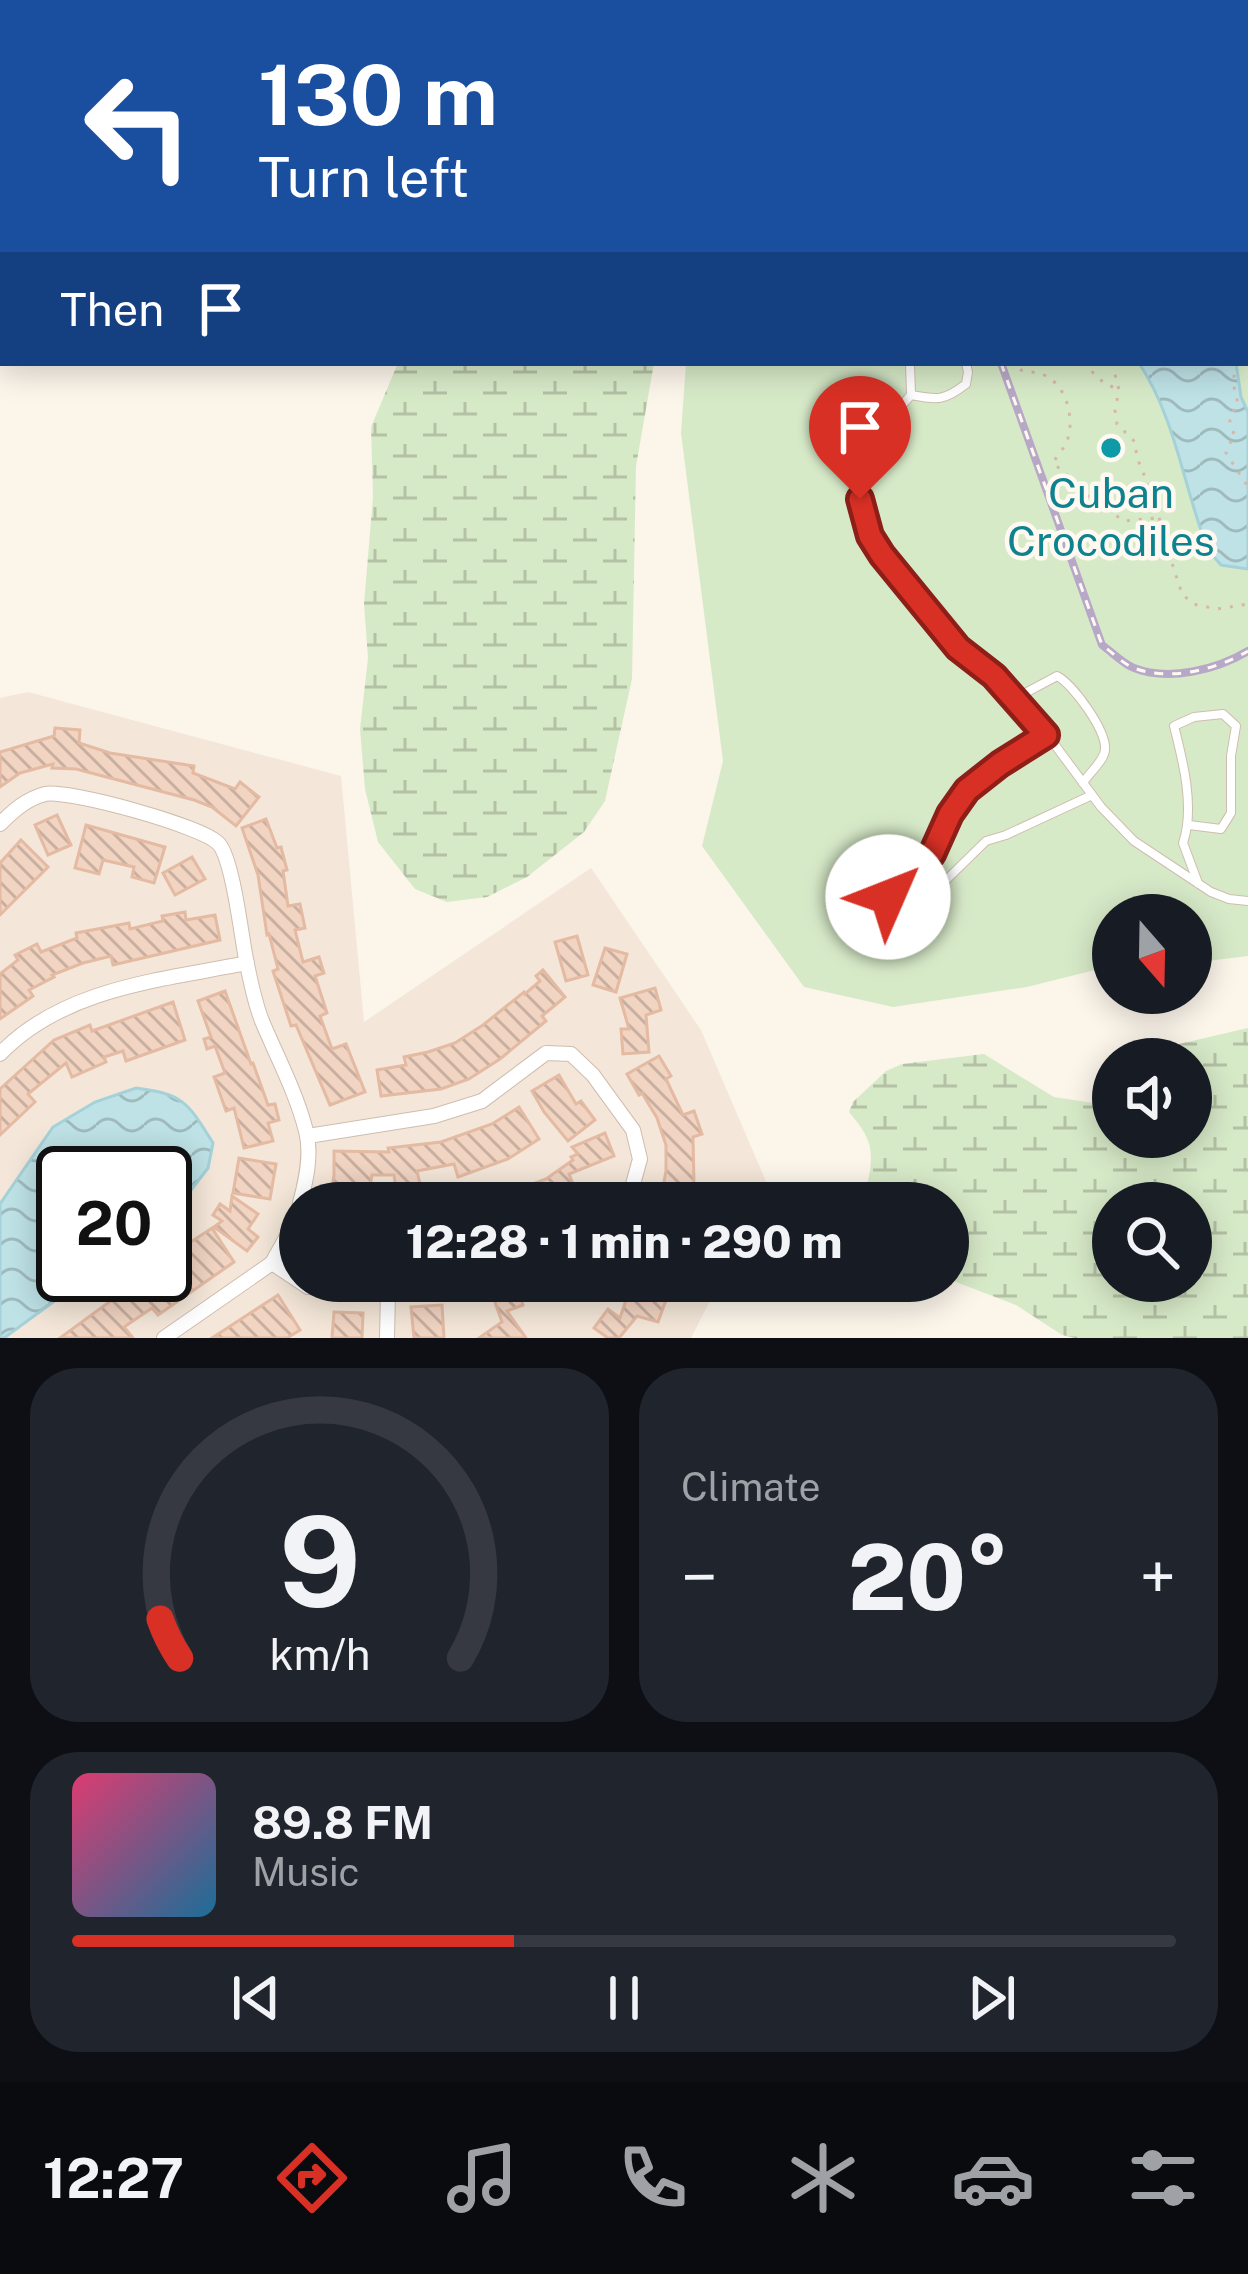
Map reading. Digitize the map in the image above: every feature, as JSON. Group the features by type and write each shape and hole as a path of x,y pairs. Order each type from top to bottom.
{"street":[{"path":"0,824 16,807 47,793 185,825 219,843 231,876 260,1016 308,1136 306,1182"},
{"path":"0,1054 68,1005 124,988 247,963"},
{"path":"308,1136 434,1116 482,1101 546,1053 571,1054 593,1075 633,1130 640,1159 634,1182"},
{"path":"164,1338 272,1263 279,1250"},
{"path":"272,1263 279,1267"},
{"path":"386,1338 388,1302"}],"lane":[{"path":"910,366 911,395 868,444 860,462 860,499 870,536 958,648 994,676 1134,841 1199,884 1229,899 1248,901"},
{"path":"911,395 936,400 950,397 966,384 967,366"},
{"path":"1014,699 1057,676 1084,701 1106,753 1083,783"},
{"path":"1189,826 1221,829 1232,813 1231,756 1236,726 1223,714 1174,725 1189,826 1183,843 1199,884"},
{"path":"1046,735 967,790 932,854 888,883 888,897 896,902 929,892 986,841 1092,795"}],"path":[{"path":"1013,366 1046,376 1067,401 1071,417 1068,444 1053,463 1067,475 1074,496 1088,496 1124,521 1158,518"},
{"path":"1086,366 1119,390"},
{"path":"1113,366 1119,390 1117,424 1135,442 1181,594 1193,604 1217,609 1248,604"},
{"path":"1236,366 1233,383 1238,404 1229,418 1235,438 1226,453 1248,487"}],"shaded area":[{"path":"28,692 341,776 364,1022 591,868 701,1030 766,1182 279,1182 279,1302 709,1302 691,1338 0,1338 0,698"}],"green space":[{"path":"397,366 653,366 636,466 632,679 605,801 584,832 527,877 487,897 447,902 415,889 378,842 365,789 360,729 368,658 364,604 373,497 371,427"},
{"path":"686,366 1248,366 1248,956 1212,960 1212,894 1092,894 1092,971 1027,987 893,1007 804,987 702,846 723,761 681,433"},
{"path":"1248,1028 1248,1338 1062,1335 1016,1305 969,1287 969,1182 866,1182 869,1144 849,1112 853,1102 886,1071 902,1064 984,1054 1054,1097 1092,1103 1092,1158 1212,1158 1212,1038 1205,1038"}],"water":[{"path":"1141,366 1236,366 1248,412 1248,569 1221,565 1208,550 1152,385"},
{"path":"136,1088 175,1097 213,1143 208,1168 192,1189 192,1146 40,1146 53,1127 95,1102"},
{"path":"36,1152 36,1302 53,1302 4,1338 0,1338 0,1204"}],"building":[{"path":"55,728 80,730 79,743 110,753 194,766 193,773 235,789 240,782 259,797 236,826 194,800 76,769 52,768 53,764 20,773 0,787 0,752 54,736"},
{"path":"57,815 71,845 48,855 35,825"},
{"path":"266,819 287,870 283,871 288,906 300,904 305,928 295,930 303,962 319,957 324,973 315,976 327,1013 320,1016 332,1049 346,1044 365,1092 330,1105 296,1025 291,1026 273,971 278,969 267,935 258,875 242,828"},
{"path":"86,825 165,847 154,883 132,877 134,867 103,860 99,874 75,868"},
{"path":"21,840 48,867 0,915 0,863"},
{"path":"192,857 205,879 175,895 163,873"},
{"path":"185,912 186,920 215,915 220,940 113,965 111,956 83,963 29,990 33,996 0,1019 0,974 18,960 15,955 37,944 41,952 77,938 76,933 129,923 130,929"},
{"path":"577,936 588,975 566,981 555,942"},
{"path":"605,948 627,954 616,992 593,985"},
{"path":"543,970 565,997 542,1016 546,1021 500,1059 469,1079 441,1089 381,1096 377,1070 406,1065 404,1057 455,1043 525,994 540,981 536,976"},
{"path":"655,988 661,1010 646,1015 649,1052 623,1054 621,1029 629,1029 620,998"},
{"path":"225,991 268,1105 275,1104 279,1120 268,1123 273,1141 244,1148 234,1108 226,1111 214,1077 225,1073 215,1046 207,1049 204,1039 211,1037 198,1001"},
{"path":"173,1002 185,1040 126,1061 123,1051 104,1057 106,1062 72,1077 66,1063 28,1094 35,1102 0,1135 0,1089 54,1040"},
{"path":"659,1056 683,1115 694,1111 702,1134 693,1137 694,1182 664,1182 666,1145 657,1118 627,1074"},
{"path":"559,1075 576,1104 581,1101 595,1120 568,1141 532,1091"},
{"path":"519,1107 539,1139 508,1159 458,1177 454,1164 417,1171 420,1182 372,1175 371,1182 333,1182 334,1151 389,1152 388,1148 441,1142 492,1124"},
{"path":"605,1133 614,1156 569,1174 572,1182 538,1182 573,1160 578,1154 572,1147"},
{"path":"239,1158 276,1164 270,1199 233,1193"},
{"path":"232,1196 258,1214 248,1229 258,1237 247,1251 214,1227 222,1221 213,1215 220,1204 230,1211"},
{"path":"212,1228 234,1262 192,1291 192,1241"},
{"path":"278,1295 300,1330 287,1338 212,1338"},
{"path":"109,1302 177,1302 158,1315 152,1308 124,1327 133,1338 60,1338"},
{"path":"495,1302 522,1302 507,1311 526,1338 479,1338 502,1322"},
{"path":"625,1302 665,1302 658,1322 637,1316 619,1338 608,1338 594,1328 608,1309 620,1318"},
{"path":"442,1305 444,1338 414,1338 411,1307"},
{"path":"334,1312 363,1313 362,1338 332,1338"}],"railway":[{"path":"1002,366 1102,645 1130,666 1162,674 1208,668 1248,651"}],"place":[{"name":"Cuban Crocodiles","path":"1111,448"}],"route":[{"path":"860,499 870,536 882,555 958,648 994,676 1046,735 967,790 932,854 888,883 888,897"}]}
